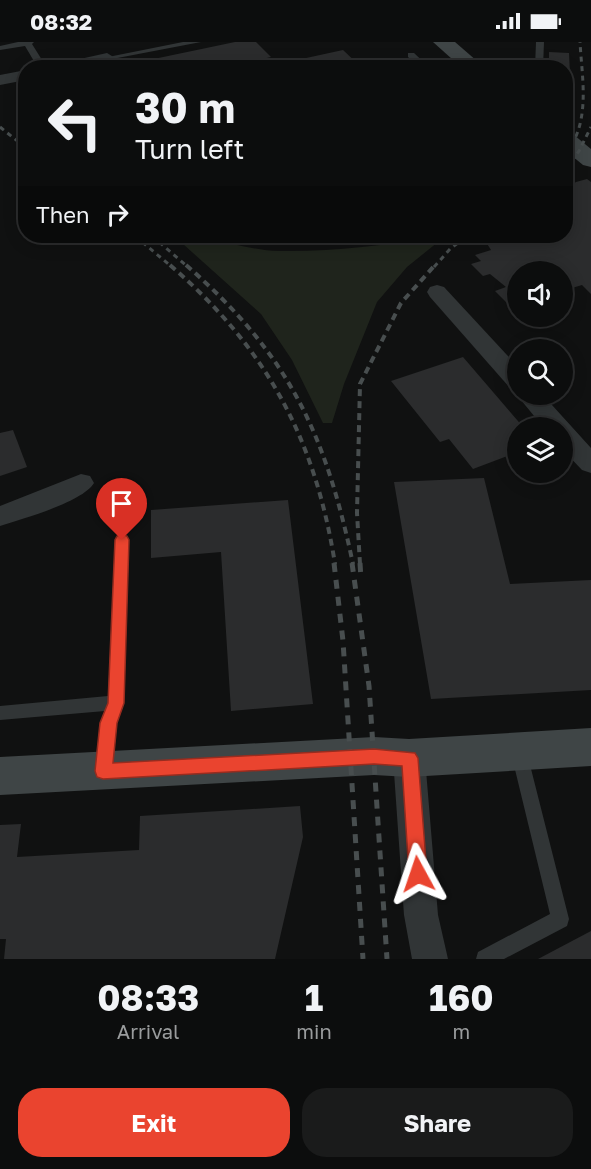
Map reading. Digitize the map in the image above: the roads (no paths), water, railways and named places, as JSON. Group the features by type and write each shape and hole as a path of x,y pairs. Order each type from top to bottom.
{"main road":[{"path":"443,42 465,60"},
{"path":"573,146 591,160"},
{"path":"0,776 374,756 409,758 591,747"}],"street":[{"path":"97,60 107,58"},
{"path":"0,80 18,77"},
{"path":"437,292 507,370"},
{"path":"538,405 548,417"},
{"path":"573,445 591,464"},
{"path":"0,516 57,495 81,483"},
{"path":"409,758 421,915 430,959"}],"lane":[{"path":"0,48 29,42 39,60"},
{"path":"107,58 197,42"},
{"path":"539,60 540,42"},
{"path":"411,55 417,60"},
{"path":"103,771 109,723 116,703 122,540"},
{"path":"0,713 116,703"},
{"path":"485,959 560,919 519,751"}],"railway":[{"path":"573,142 579,128 583,100 580,42"},
{"path":"0,127 18,142"},
{"path":"573,159 591,127"},
{"path":"143,243 172,267"},
{"path":"160,243 188,267"},
{"path":"434,267 458,243"},
{"path":"170,265 234,329 260,363 281,399 300,436 314,476 326,518 335,564"},
{"path":"186,265 222,298 252,331 277,364 298,399 330,474 353,564"},
{"path":"360,564 357,513 360,384 401,303 435,265"},
{"path":"334,563 343,641 363,959"},
{"path":"352,563 369,686 387,959"},
{"path":"360,563 361,579"}]}
